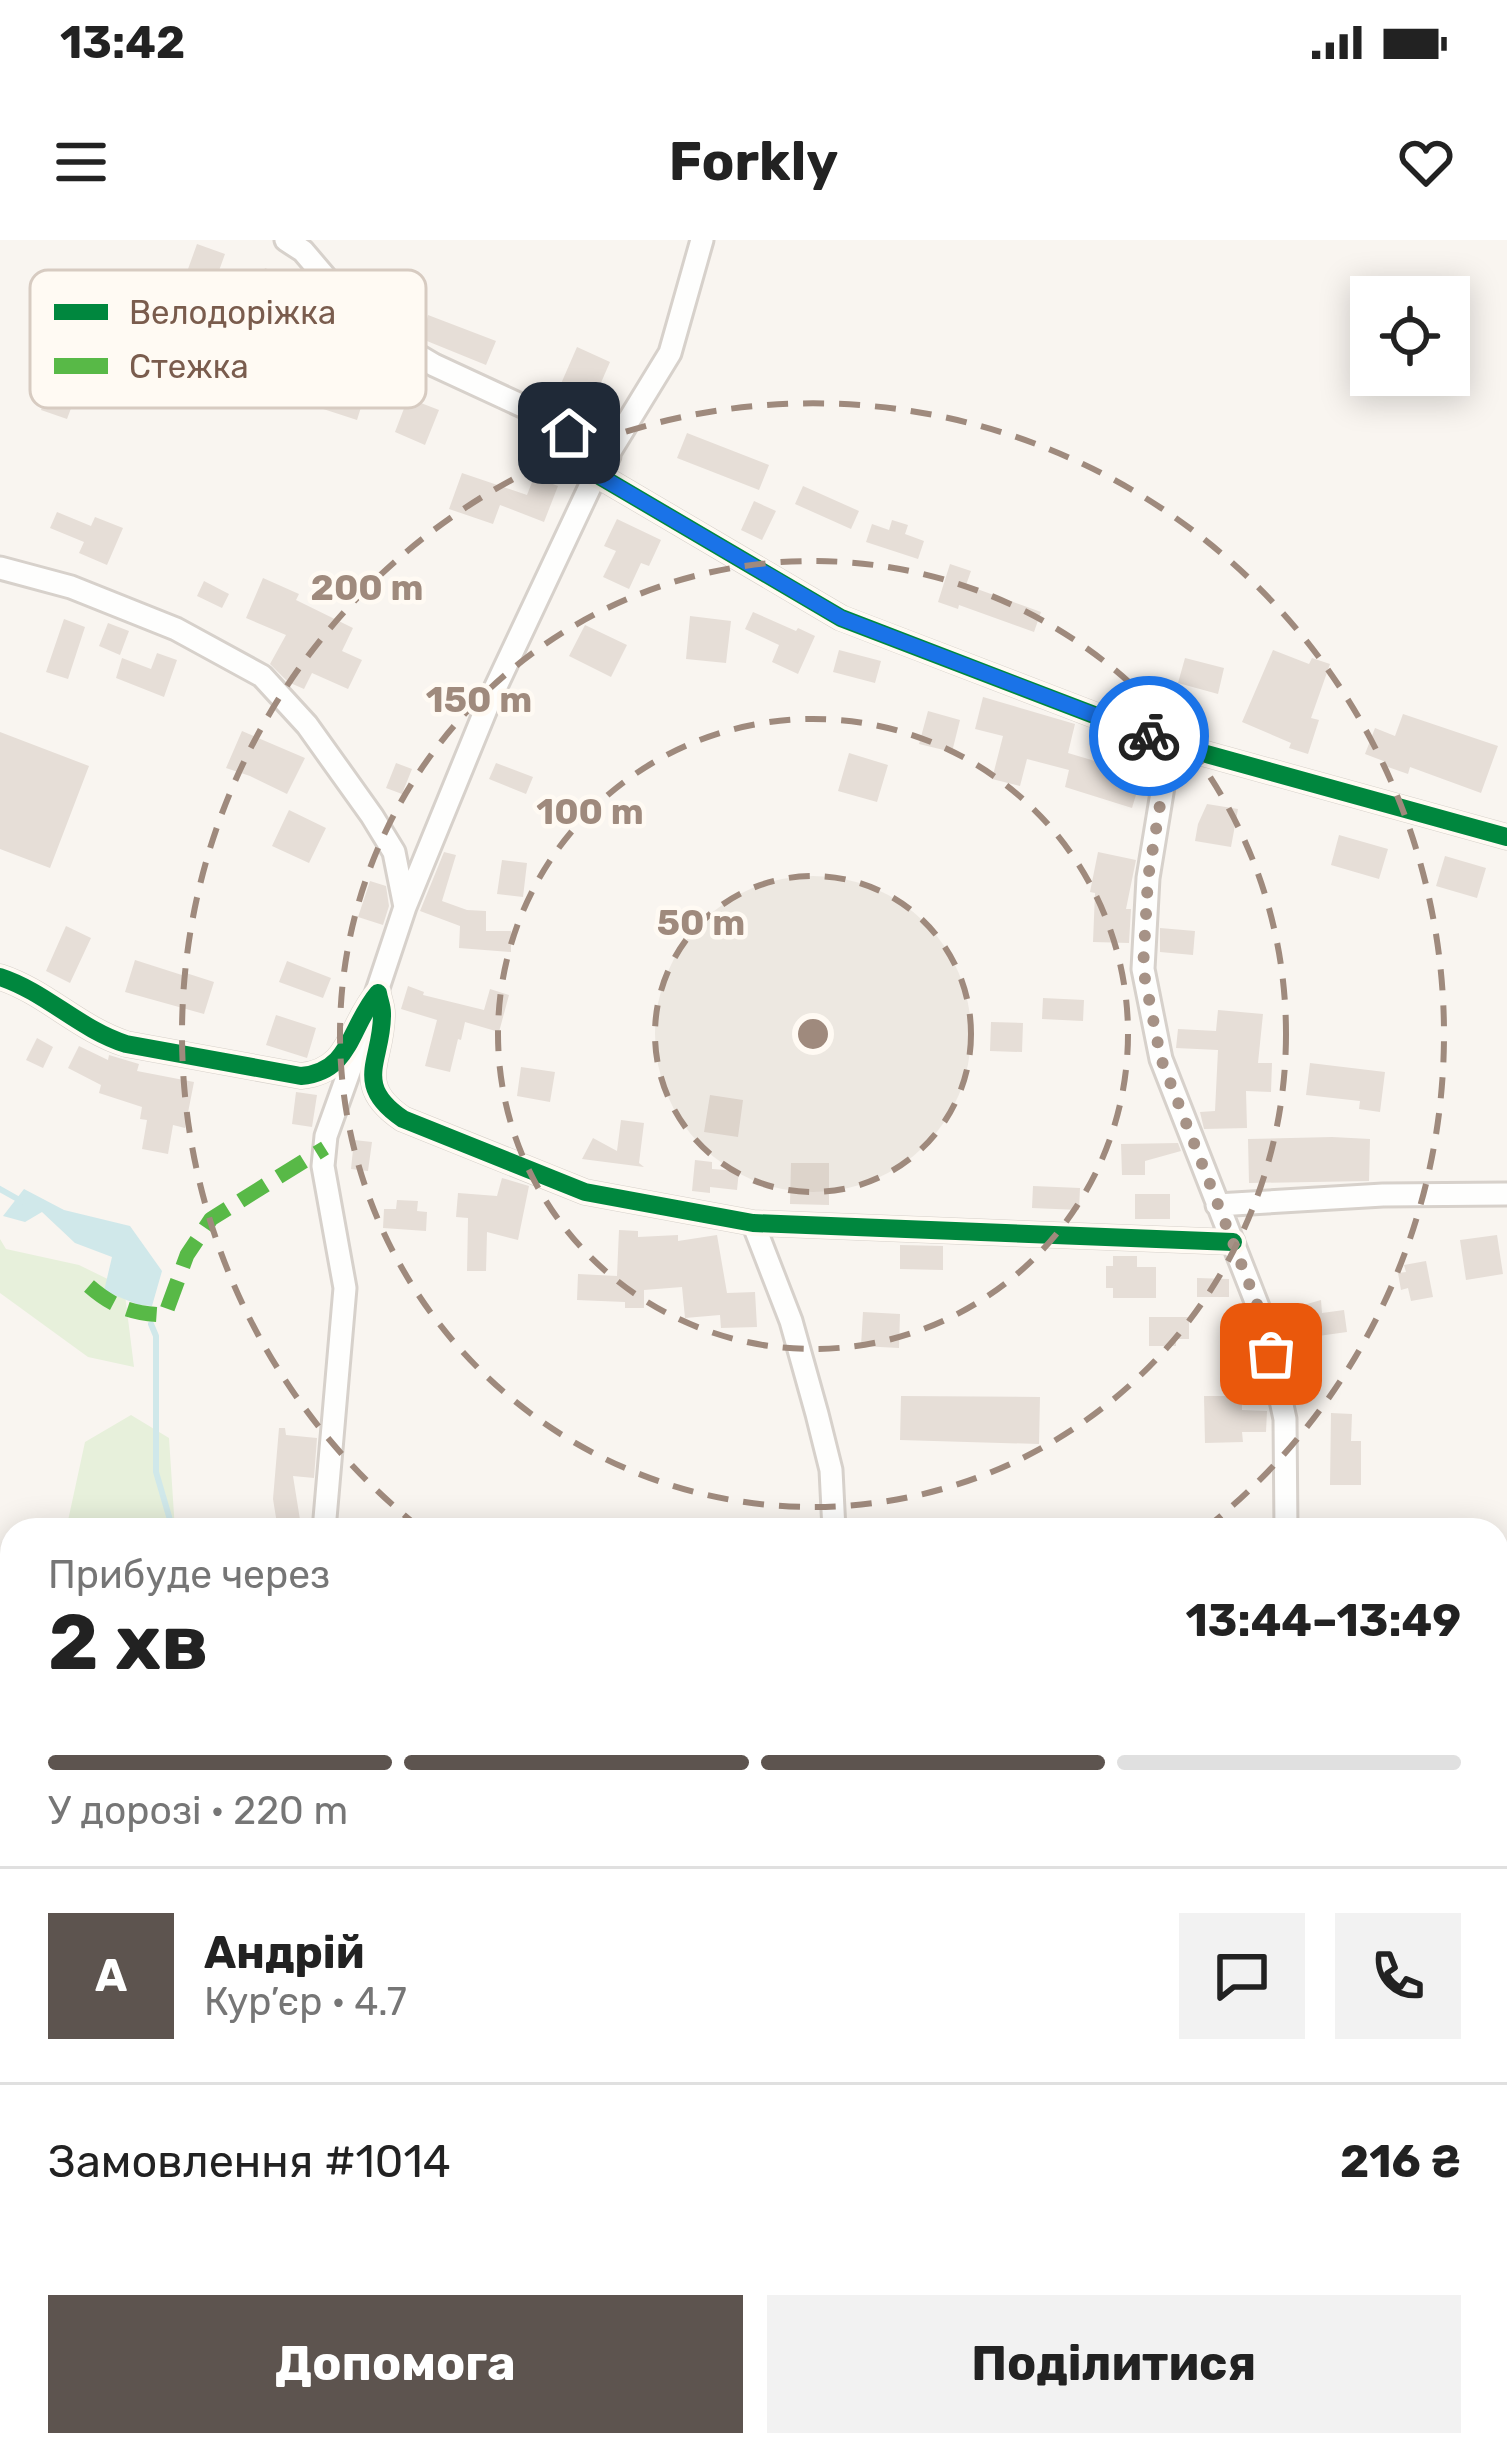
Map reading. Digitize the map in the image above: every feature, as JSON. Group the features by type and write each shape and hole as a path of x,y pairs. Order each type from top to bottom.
{"street":[{"path":"286,240 319,270"},
{"path":"325,1518 345,1288 323,1166 326,1136 405,908 490,697 602,465 670,353 702,240"},
{"path":"426,360 529,409 602,465 841,618 1170,744 1507,837"},
{"path":"0,568 71,587 176,629 262,676 307,724 383,834 394,852 405,908"},
{"path":"1170,744 1148,878 1143,969 1161,1059 1264,1322 1285,1419 1286,1518"},
{"path":"0,977 103,1036 301,1076 332,1067 378,993"},
{"path":"378,993 382,1012 371,1078 390,1111 585,1192 753,1223 1233,1242"},
{"path":"1216,1204 1507,1193"},
{"path":"753,1223 791,1321 817,1414 831,1470 833,1518"}],"green space":[{"path":"0,1239 6,1249 79,1265 124,1287 134,1367 88,1357 0,1293"},
{"path":"131,1415 169,1438 174,1518 69,1518 85,1442"}],"water":[{"path":"24,1189 64,1210 130,1226 162,1271 152,1306 104,1291 112,1257 75,1243 42,1212 25,1222 3,1216"}],"building":[{"path":"197,244 225,254 219,270 188,270"},
{"path":"428,315 496,341 486,365 426,341"},
{"path":"577,347 610,362 593,401 560,386"},
{"path":"426,405 439,410 425,445 395,432 404,408"},
{"path":"42,408 71,408 67,419"},
{"path":"320,408 361,408 357,420"},
{"path":"687,433 769,465 759,490 677,458"},
{"path":"462,473 527,495 534,477 558,486 544,522 500,505 493,524 449,509"},
{"path":"803,486 859,511 851,529 795,504"},
{"path":"754,501 776,511 762,540 741,530"},
{"path":"57,512 91,526 95,517 123,528 107,565 79,553 84,542 50,528"},
{"path":"617,519 661,540 649,566 641,563 629,589 603,577 616,551 604,546"},
{"path":"892,520 908,525 905,534 924,541 918,559 866,542 872,524 889,530"},
{"path":"950,564 971,571 966,585 1041,612 1034,632 938,602"},
{"path":"263,578 353,628 342,651 362,660 348,689 312,673 304,689 288,682 270,664 286,635 246,618"},
{"path":"204,581 229,594 222,608 197,596"},
{"path":"753,612 815,636 798,674 772,662 779,645 745,629"},
{"path":"690,616 731,621 726,663 686,659"},
{"path":"64,619 85,627 68,679 46,672"},
{"path":"108,623 129,631 120,655 99,646"},
{"path":"585,625 627,645 611,677 569,656"},
{"path":"839,650 881,661 875,683 833,672"},
{"path":"1273,650 1309,664 1312,658 1330,664 1311,718 1319,720 1308,754 1242,722"},
{"path":"157,653 177,660 164,697 116,678 122,658 151,669"},
{"path":"1185,658 1224,668 1218,694 1178,683"},
{"path":"983,697 1075,724 1068,753 1142,775 1132,808 1065,787 1069,770 1027,759 1020,786 992,779 1003,736 975,729"},
{"path":"928,711 960,720 952,752 919,744"},
{"path":"1403,714 1498,746 1481,793 1410,767 1408,774 1365,754 1375,728 1395,736"},
{"path":"242,731 305,758 287,794 226,768"},
{"path":"0,732 89,766 50,868 0,849"},
{"path":"849,753 888,765 877,802 838,791"},
{"path":"396,763 412,769 402,794 386,788"},
{"path":"496,763 533,777 526,794 489,779"},
{"path":"1207,804 1238,809 1231,847 1195,841"},
{"path":"289,810 326,828 309,863 272,846"},
{"path":"1339,835 1388,849 1379,879 1331,865"},
{"path":"444,852 456,855 442,901 486,911 486,931 511,931 511,952 459,948 460,926 420,911"},
{"path":"1098,852 1136,860 1126,909 1131,909 1129,943 1093,942 1095,893 1090,892"},
{"path":"1445,856 1486,868 1477,898 1436,886"},
{"path":"502,860 527,863 523,897 497,894"},
{"path":"370,881 386,886 389,906 383,925 358,917"},
{"path":"66,926 91,938 70,983 46,971"},
{"path":"1160,928 1195,931 1193,955 1160,952"},
{"path":"135,960 214,982 204,1014 125,992"},
{"path":"287,961 331,978 323,998 279,982"},
{"path":"408,986 423,995 484,1010 490,989 509,995 499,1032 465,1022 450,1072 425,1066 437,1020 401,1009"},
{"path":"1043,998 1084,1000 1083,1021 1042,1019"},
{"path":"1218,1010 1263,1014 1258,1063 1272,1063 1271,1092 1246,1091 1247,1128 1204,1129 1200,1112 1215,1111 1218,1050 1176,1048 1178,1029 1216,1031"},
{"path":"276,1015 316,1028 307,1058 266,1045"},
{"path":"991,1022 1023,1023 1022,1052 990,1051"},
{"path":"37,1038 53,1047 43,1068 26,1060"},
{"path":"79,1046 108,1060 109,1055 139,1064 137,1071 194,1082 185,1128 173,1125 168,1154 142,1149 147,1120 140,1119 142,1107 99,1093 101,1085 68,1068"},
{"path":"1310,1063 1385,1072 1380,1112 1359,1109 1360,1101 1306,1095"},
{"path":"521,1067 555,1072 550,1102 517,1096"},
{"path":"296,1092 317,1095 312,1127 292,1124"},
{"path":"710,1095 743,1100 738,1137 704,1132"},
{"path":"621,1120 644,1123 639,1163 644,1167 582,1159 593,1138 617,1151"},
{"path":"1248,1139 1370,1139 1369,1181 1249,1183"},
{"path":"354,1140 372,1142 368,1171 351,1169"},
{"path":"1178,1143 1181,1151 1145,1161 1145,1175 1122,1175 1121,1144"},
{"path":"695,1160 712,1162 712,1169 739,1171 737,1190 692,1191"},
{"path":"791,1163 829,1163 829,1205 790,1204"},
{"path":"502,1178 529,1186 518,1240 487,1232 486,1271 467,1271 468,1218 456,1217 458,1193 497,1196"},
{"path":"1033,1186 1080,1188 1079,1210 1032,1208"},
{"path":"1135,1194 1170,1194 1170,1219 1135,1219"},
{"path":"397,1200 418,1201 417,1211 427,1212 426,1231 383,1228 384,1209 396,1209"},
{"path":"619,1230 638,1231 638,1237 678,1235 678,1241 717,1235 727,1293 755,1292 757,1327 721,1328 720,1315 685,1318 682,1287 644,1290 644,1308 625,1308 625,1302 577,1300 578,1274 617,1276"},
{"path":"1497,1235 1503,1274 1466,1280 1460,1240"},
{"path":"900,1245 943,1246 943,1270 900,1269"},
{"path":"1113,1256 1137,1256 1137,1267 1156,1267 1156,1298 1113,1298 1113,1288 1106,1288 1106,1266 1113,1266"},
{"path":"1426,1261 1433,1297 1411,1301 1408,1288 1401,1290 1398,1273 1406,1272 1404,1265"},
{"path":"1197,1278 1229,1279 1229,1297 1197,1297"},
{"path":"1321,1300 1322,1313 1344,1310 1347,1332 1304,1338 1300,1306"},
{"path":"863,1312 900,1314 899,1348 861,1346"},
{"path":"1149,1317 1189,1317 1189,1339 1176,1339 1176,1346 1149,1346"},
{"path":"901,1396 1040,1397 1039,1444 900,1440"},
{"path":"1204,1396 1242,1396 1242,1410 1267,1411 1266,1432 1242,1432 1243,1442 1205,1443"},
{"path":"1331,1413 1352,1414 1351,1441 1361,1441 1361,1485 1330,1485"},
{"path":"279,1428 285,1428 286,1435 317,1438 314,1478 293,1476 300,1518 276,1518 273,1499"}],"waterway":[{"path":"0,1189 23,1202"},
{"path":"151,1324 156,1336 156,1472 169,1518"}],"marked path":[{"path":"89,1286 124,1308 165,1315 187,1255 211,1219 325,1148"}],"cycle path":[{"path":"596,474 841,618 1170,744 1507,837"},
{"path":"0,977 126,1044 301,1076 318,1072 340,1057 378,993 381,1030 373,1071 378,1094 387,1106 403,1119 585,1192 753,1223 1233,1242"}],"way so far":[{"path":"1149,736 1170,744 1148,878 1143,969 1161,1059 1264,1322 1271,1354"}],"route":[{"path":"569,433 609,456 596,474 841,618 1149,736"}]}
